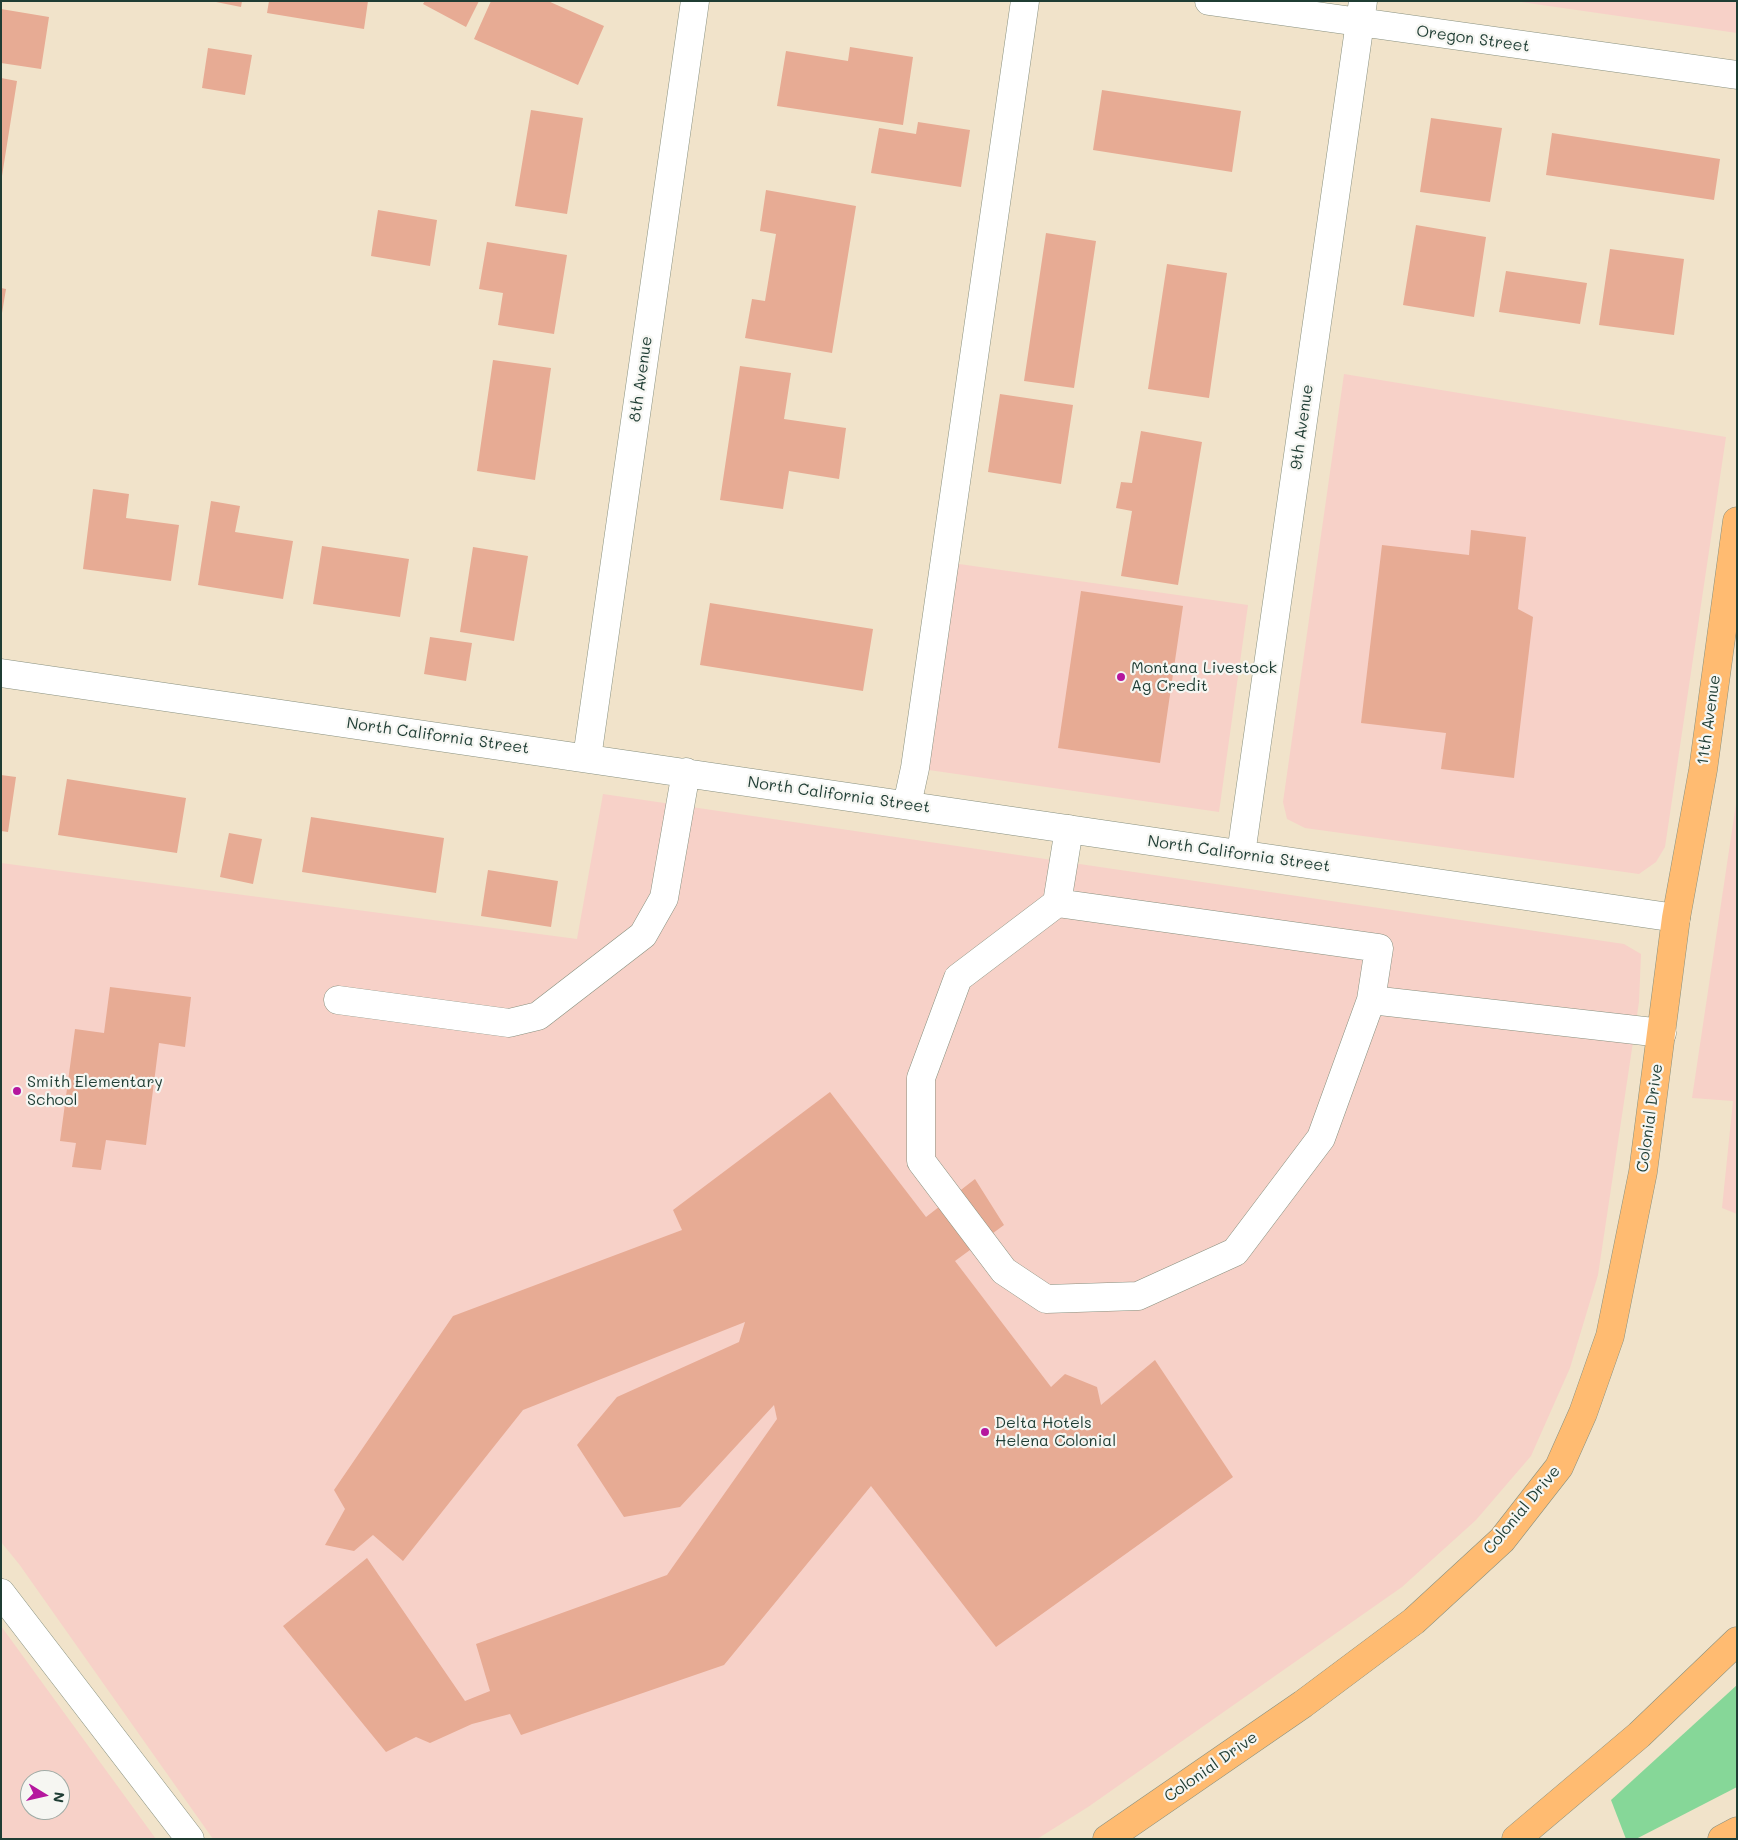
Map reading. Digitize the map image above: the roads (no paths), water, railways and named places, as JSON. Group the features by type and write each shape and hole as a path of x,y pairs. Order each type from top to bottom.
{"main road":[{"name":"11th Avenue","path":"1676,918 1702,770 1737,522"},
{"name":"Colonial Drive","path":"1108,1839 1303,1704 1414,1621 1502,1540 1559,1467 1583,1413 1610,1336 1644,1172 1676,918"},
{"path":"1516,1839 1639,1735 1737,1641"},
{"path":"1722,1839 1737,1831"}],"street":[{"name":"8th Avenue","path":"587,758 695,1"},
{"path":"908,805 915,768 1025,1"},
{"name":"Oregon Street","path":"1209,1 1362,12 1737,75"},
{"name":"9th Avenue","path":"1241,854 1362,12"},
{"name":"North California Street","path":"1,673 1676,918"},
{"path":"338,1000 509,1023 538,1016 643,935 664,898 686,772"},
{"path":"1057,903 1379,948 1371,1000 1321,1138 1235,1252 1138,1296 1046,1299 1004,1271 921,1161 921,1078 958,978 1057,903 1069,829"},
{"path":"1371,1000 1662,1033"},
{"path":"1,1593 190,1839"}],"place":[{"name":"Montana Livestock Ag Credit","path":"1121,677"},
{"name":"Smith Elementary School","path":"17,1091"},
{"name":"Delta Hotels Helena Colonial","path":"985,1432"}]}
